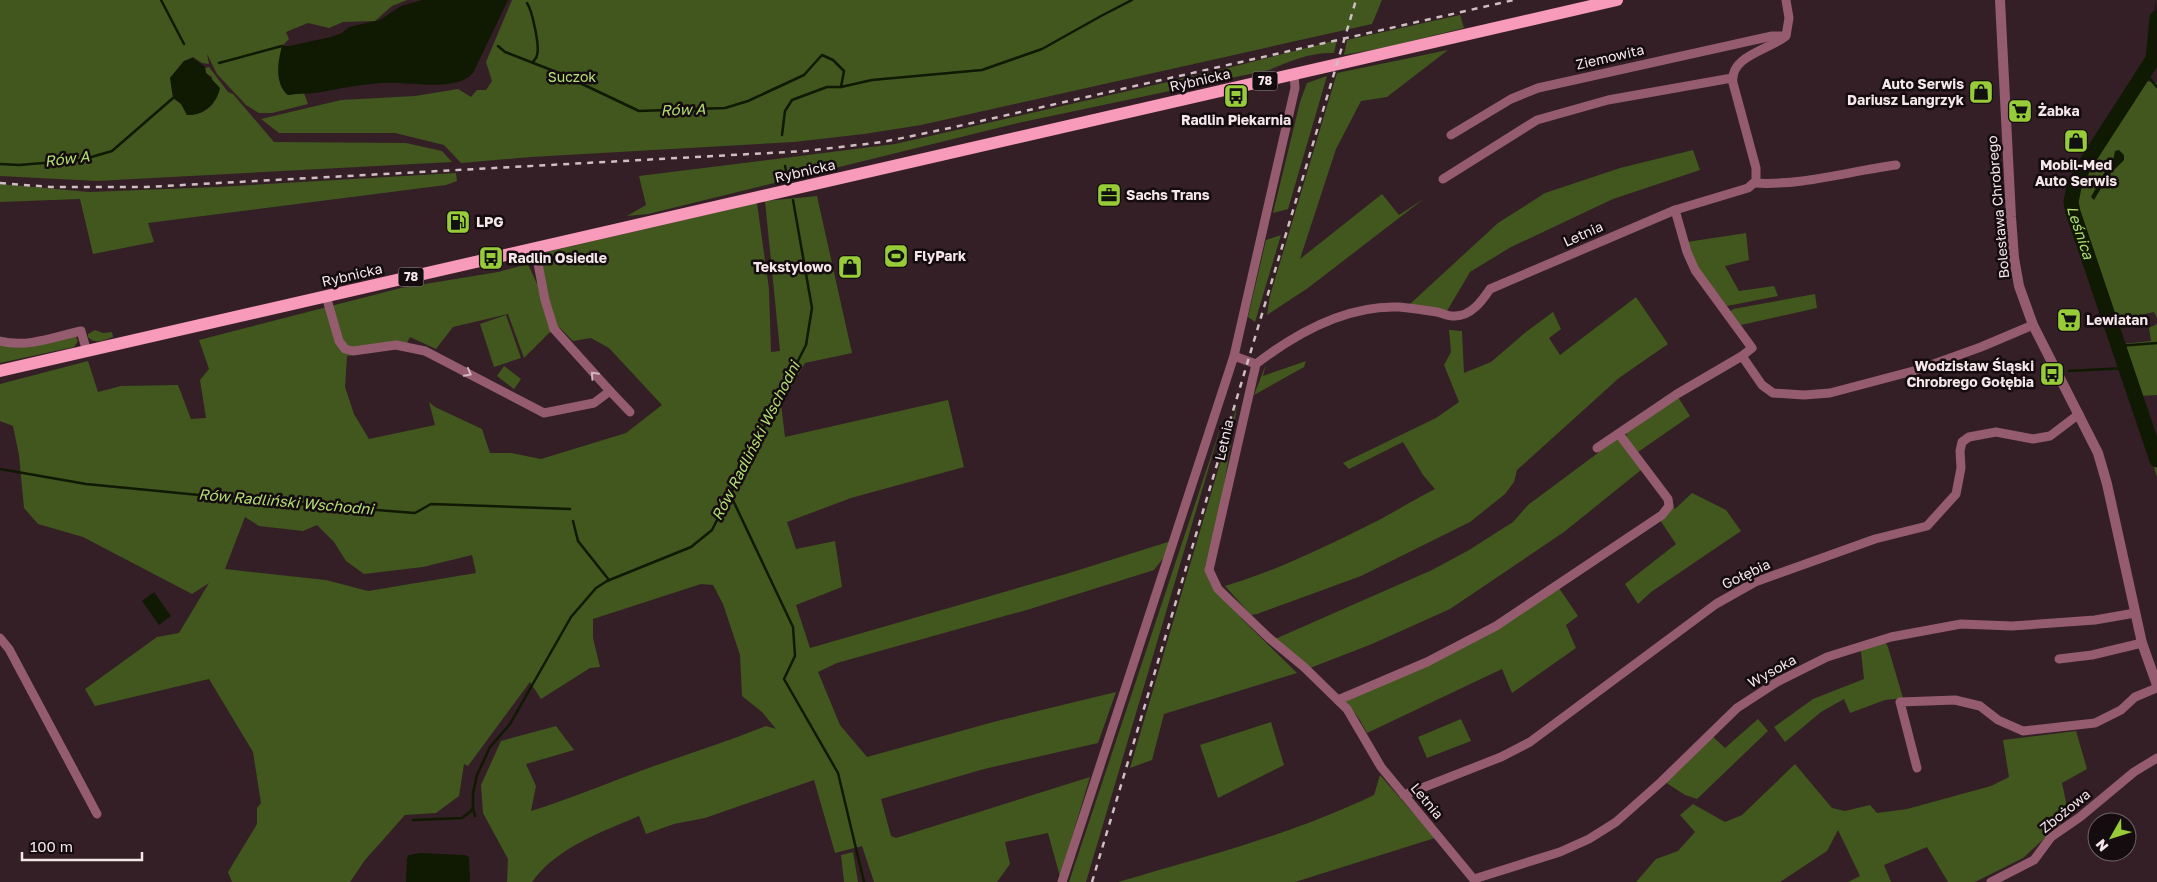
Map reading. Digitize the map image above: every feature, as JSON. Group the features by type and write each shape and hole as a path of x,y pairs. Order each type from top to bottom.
{"main road":[{"name":"Rybnicka","path":"0,371 1617,0"}],"street":[{"path":"1755,184 1756,168 1732,78 1734,70 1740,62 1786,36 1789,18 1786,0"},
{"name":"Bolesława Chrobrego","path":"2000,0 2014,258 2019,286 2033,325 2098,453 2107,484 2142,643 2157,687"},
{"name":"Ziemowita","path":"1451,135 1511,99 1538,88 1666,58 1772,36 1786,36"},
{"name":"Letnia","path":"1062,882 1234,356 1295,88 1294,74"},
{"path":"1443,179 1537,120 1608,100 1732,78"},
{"name":"Letnia","path":"1475,880 1381,767 1348,709 1218,589 1209,570 1256,364 1269,353 1334,318 1356,312 1377,307 1399,307 1456,316 1474,309 1482,302 1490,289 1675,210 1748,188 1755,184 1832,176 1896,165"},
{"path":"1597,448 1670,398 1742,356 1752,348 1695,270 1687,252 1675,210"},
{"path":"535,248 545,300 554,329 630,412"},
{"path":"326,296 339,341 345,349 354,351 396,345 425,351 544,413 596,402 610,391"},
{"path":"1742,356 1762,385 1773,393 1830,393 1917,370 1981,347 2033,325"},
{"path":"0,341 13,344 33,343 81,331 86,352"},
{"path":"1234,356 1256,364"},
{"name":"Gołębia","path":"1404,795 1501,757 1530,742 1716,604 1756,582 1875,539 1927,526 1956,494 1961,468 1960,451 1962,442 1969,437 1996,432 2033,439 2050,436 2079,414"},
{"path":"1338,700 1427,662 1496,626 1662,515 1669,506 1668,499 1618,434"},
{"name":"Wysoka","path":"1475,880 1560,852 1616,822 1661,782 1737,708 1777,682 1827,658 1891,637 1961,624 2012,626 2095,620 2135,613"},
{"path":"0,638 9,650 97,814"},
{"path":"2059,659 2092,655 2142,643"},
{"path":"1917,768 1900,702 1955,700 1980,706 1998,720 2023,731 2095,723 2121,710 2135,698 2157,687"},
{"name":"Zbożowa","path":"1991,882 2034,860 2051,837 2080,817 2134,772 2157,758"}],"green space":[{"path":"0,0 407,0 392,6 375,21 343,22 329,28 308,23 286,32 289,39 282,46 279,79 288,95 304,93 308,104 272,113 259,113 246,105 217,74 207,54 209,64 202,63 193,57 184,61 170,78 187,115 199,113 209,108 214,102 212,77 206,73 205,68 209,67 228,92 233,94 274,142 406,143 442,151 452,162 97,181 0,176"},
{"name":"Suczok","path":"512,0 1382,0 1372,24 921,125 794,142 531,157 461,163 444,145 395,133 279,133 261,119 341,100 415,96 458,89 471,97 477,90 486,90 492,81 486,62"},
{"path":"1460,15 1464,28 1387,47 1344,55 1347,40"},
{"path":"1337,40 1334,53 1325,53 1293,60 1269,70 1018,123 648,214 627,216 646,205 639,176 895,144 1220,70"},
{"path":"1448,50 1387,97 1361,101 1336,149 1300,259 1382,194 1399,215 1425,198 1308,288 1267,315 1270,296 1337,73"},
{"path":"1327,76 1288,209 1273,213 1300,102 1307,83"},
{"path":"2146,81 2157,83 2157,318 2154,312 2114,321 2076,207 2078,186"},
{"path":"1693,150 1700,170 1613,199 1511,247 1470,272 1447,311 1410,304 1498,223 1545,193 1620,168"},
{"path":"456,173 457,181 446,185 148,223 154,242 93,254 80,199 0,202 0,184 89,192 217,187"},
{"path":"817,196 852,353 805,363 781,404 785,437 948,400 964,467 851,498 787,522 796,549 835,541 842,587 796,605 810,648 1066,574 1171,541 1165,556 1154,570 1030,609 837,663 818,672 840,725 867,757 997,721 1116,692 1098,743 984,769 881,799 891,836 896,838 1090,777 1060,877 1048,833 1005,842 1010,864 997,882 874,882 862,846 835,853 814,780 705,818 674,824 646,834 639,816 595,835 567,850 554,859 532,882 507,882 508,859 483,813 481,785 501,741 556,726 574,750 526,764 536,786 531,811 766,726 776,729 762,712 742,696 740,655 723,604 713,585 701,584 593,619 593,638 600,667 590,668 541,699 530,682 468,766 464,764 459,796 436,813 405,815 365,860 350,882 232,882 228,872 257,824 257,808 261,803 253,752 209,679 95,706 85,689 157,637 179,633 209,583 192,594 83,537 38,524 24,508 19,455 13,426 0,421 0,384 88,361 98,392 121,386 178,385 191,419 206,418 200,380 209,369 199,340 401,288 498,272 528,264 537,284 542,253 757,203 769,289 771,352 780,351 765,201","holes":["508,314 524,358 549,333 560,328 573,341 591,338 609,348 662,405 626,433 541,459 511,453 490,453 482,429 435,407 429,402 435,425 369,439 354,414 345,387 347,356 395,349 403,351 410,337 436,349 453,327","245,517 259,526 303,531 317,525 334,542 346,561 364,574 423,567 472,555 476,573 368,591 326,580 225,569"]},
{"path":"1746,233 1749,260 1725,266 1739,291 1774,286 1778,296 1727,306 1695,264 1687,242"},
{"path":"1281,235 1255,322 1248,317 1266,240"},
{"path":"1815,294 1817,308 1741,325 1730,312 1733,309"},
{"path":"1636,297 1668,344 1619,378 1517,470 1514,482 1505,494 1470,522 1361,576 1257,614 1251,615 1225,586 1245,580 1324,547 1381,519 1435,489 1423,475 1403,442 1349,469 1343,463 1436,418 1459,402 1444,365 1451,352 1449,330 1462,331 1464,373 1491,362 1553,312 1561,329 1549,338 1560,355"},
{"path":"506,315 521,358 494,367 480,324"},
{"path":"2157,324 2157,395 2140,396 2122,344 2151,341 2149,328"},
{"path":"95,330 103,333 112,332 113,337 94,341 88,337 88,334"},
{"path":"76,337 78,341 74,347 0,363 0,346"},
{"path":"1306,361 1304,367 1254,395 1266,364 1263,376"},
{"path":"504,366 521,379 514,389 497,376"},
{"path":"2140,396 2157,445 2157,477 2136,412"},
{"path":"1678,397 1690,416 1638,452 1626,439 1627,433"},
{"path":"1237,406 1222,498 1205,567 1210,583 1243,620 1297,673 1164,714 1152,760 1130,768"},
{"path":"1222,423 1086,882 1069,882"},
{"path":"1618,438 1642,467 1641,470 1564,532 1450,609 1372,644 1310,668 1275,639 1432,570 1469,550 1513,522 1528,505"},
{"path":"1692,493 1726,510 1741,531 1651,592 1638,604 1625,584 1676,544 1660,520 1671,504 1675,509"},
{"path":"1559,588 1578,616 1566,625 1576,648 1512,693 1502,669 1367,733 1358,717 1345,701"},
{"path":"1882,636 1888,647 1903,698 1885,700 1850,713 1844,699 1821,712 1785,742 1774,727 1813,699 1864,679 1860,643"},
{"path":"1461,719 1471,741 1427,758 1418,737"},
{"path":"1758,719 1768,731 1697,799 1685,795 1665,782 1712,736 1725,748"},
{"path":"1271,722 1284,765 1218,798 1200,745"},
{"path":"2076,731 2087,769 2062,783 2069,816 2023,858 1975,882 1948,882 1927,847 1884,865 1891,882 1848,882 1860,876 1838,830 1827,851 1780,882 1636,882 1656,859 1678,851 1695,832 1680,815 1693,804 1725,822 1742,815 1795,764 1832,808 1845,811 1870,805 1877,813 1907,809 1991,786 2009,777 2003,740"},
{"path":"1380,775 1435,838 1295,882 1118,882 1248,844 1312,822 1374,795"},
{"path":"853,852 858,882 844,882 841,855"}],"shaded area":[{"path":"422,0 508,0 473,73 465,79 455,83 431,85 375,84 288,95 284,90 278,72 282,46 331,37 342,33 349,27 380,20 401,6"},
{"path":"2156,0 2157,45 2154,61 2149,58"},
{"path":"193,58 205,67 206,73 220,88 216,99 208,108 193,115 187,115 181,104 173,98 170,78 184,61"},
{"path":"2119,150 2124,155 2124,160 2109,175 2094,200 2091,197 2108,166 2113,161 2115,151"},
{"path":"154,592 171,616 159,625 142,601"},
{"path":"420,853 465,855 469,857 470,882 406,882 407,858 409,855"}],"waterway":[{"path":"161,0 184,44"},
{"path":"782,135 785,111 792,100 827,87 841,87 872,80 982,70 1042,49 1132,0"},
{"path":"527,3 533,20 538,50 533,62"},
{"name":"Leśnica","path":"2157,18 2153,59 2084,166 2074,187 2071,202 2157,460"},
{"name":"Rów A","path":"219,63 282,46"},
{"name":"Rów A","path":"498,46 505,52 559,73 639,111 725,108 748,101 804,75 822,55 833,60 844,71 841,87"},
{"path":"2145,73 2157,87"},
{"name":"Rów A","path":"0,164 19,165 81,160 112,151 173,98"},
{"name":"Rów Radliński Wschodni","path":"785,166 788,180"},
{"name":"Rów Radliński Wschodni","path":"413,820 462,818 471,811 477,775 490,747 510,724 571,617 596,588 607,581 691,547 712,530 806,345 812,308 793,200"},
{"path":"2118,346 2157,343"},
{"path":"2069,371 2125,368"},
{"name":"Rów Radliński Wschodni","path":"0,469 86,484 415,513 431,504 570,509"},
{"path":"730,494 793,627 795,656 784,679 838,773 864,882"},
{"name":"Rów Radliński Wschodni","path":"573,521 578,541 609,580"},
{"path":"473,808 475,816"}],"railway":[{"path":"1092,882 1356,0"},
{"path":"0,183 50,187 146,187 806,151 883,142 1514,0"}],"place":[{"name":"Auto Serwis Dariusz Langrzyk","path":"1981,92"},
{"name":"Radlin Piekarnia","path":"1236,96"},
{"name":"Żabka","path":"2020,111"},
{"name":"Mobil-Med Auto Serwis","path":"2076,141"},
{"name":"Sachs Trans","path":"1109,195"},
{"name":"LPG","path":"458,222"},
{"name":"FlyPark","path":"896,256"},
{"name":"Radlin Osiedle","path":"491,258"},
{"name":"Tekstylowo","path":"850,267"},
{"name":"Lewiatan","path":"2069,320"},
{"name":"Wodzisław Śląski Chrobrego Gołębia","path":"2052,374"}]}
